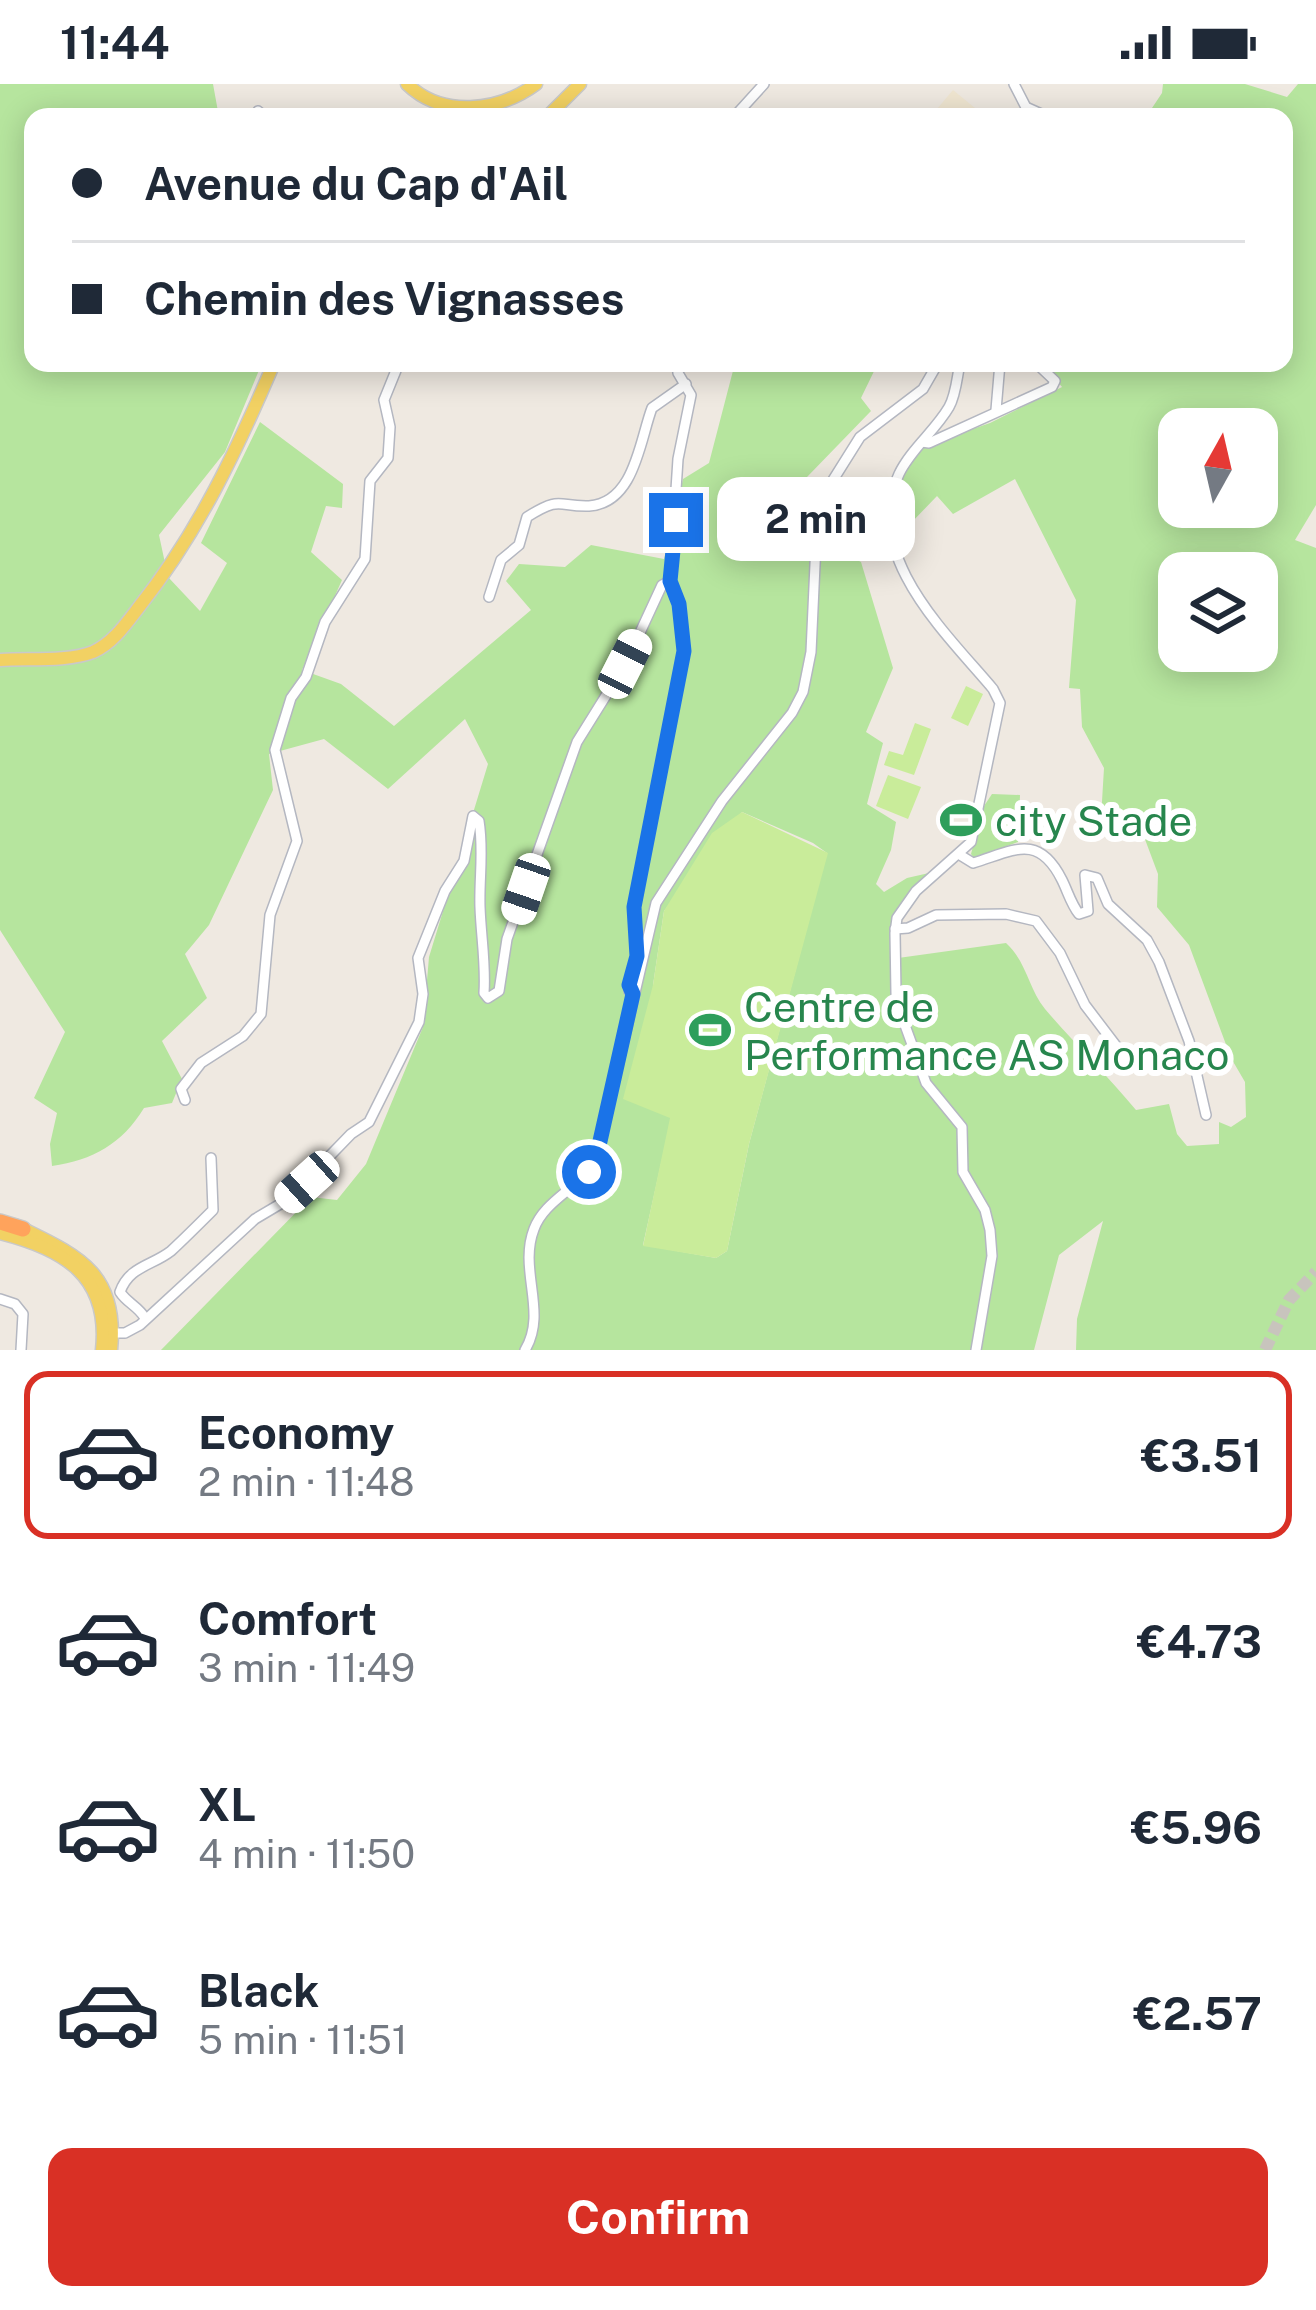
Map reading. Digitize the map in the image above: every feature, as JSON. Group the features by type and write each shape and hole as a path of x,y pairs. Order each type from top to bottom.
{"highway":[{"path":"0,1225 22,1233"}],"main road":[{"path":"407,84 433,103 459,108 516,95 536,84"},
{"path":"0,659 83,655 112,640 158,584 239,448 270,372"},
{"path":"22,1233 64,1247 91,1269 107,1299 109,1342"}],"street":[{"path":"742,108 764,84"},
{"path":"185,1100 181,1089 191,1072 243,1036 261,1014 270,915 297,841 275,750 291,698 306,677 325,622 365,559 370,481 388,458 390,427 383,400 395,372"},
{"path":"643,924 634,907 684,651 679,604 670,581 678,459 690,406 686,384 678,372"},
{"path":"524,1350 536,1316 528,1260 533,1230 550,1206 583,1180 596,1159 633,994 629,985 643,924 722,801 792,713 803,692 811,652 817,521 834,475 860,437 923,389 933,372"},
{"path":"958,372 950,406 900,470 890,521 894,544 929,614 1000,703 971,842 916,891 895,929 896,993 926,1083 962,1127 963,1172 985,1210 990,1230 992,1256 976,1350"},
{"path":"996,410 999,372"},
{"path":"922,442 929,443 1055,384 1044,372"},
{"path":"489,597 500,560 519,545 529,515 558,501 589,506 613,494 640,453 652,408 686,384"},
{"path":"109,1342 134,1329 255,1219 287,1200 351,1134 370,1122 418,1022 423,994 418,958 445,891 464,861 468,822 473,816 479,821 483,854 484,993 488,998 499,991 507,939 577,742 625,664 662,585 670,581"},
{"path":"960,855 973,863 1014,848 1037,850 1056,869 1079,914 1088,911 1085,875 1097,878 1108,904 1138,930 1159,962 1189,1041 1206,1115"},
{"path":"895,929 936,915 1006,914 1036,921 1060,953 1085,1005 1120,1052"},
{"path":"146,1318 125,1300 122,1284 136,1269 168,1253 213,1210 211,1158"},
{"path":"0,1299 23,1314 21,1350"}],"shaded area":[{"path":"953,90 975,108 938,108"}],"green space":[{"path":"0,84 213,84 217,108 24,108 24,372 258,372 225,452 159,535 168,577 200,611 227,563 201,543 260,422 343,484 342,508 326,506 311,552 342,580 302,670 341,684 394,726 531,610 506,581 519,564 565,567 591,545 664,559 683,479 709,463 733,372 874,372 861,398 871,411 807,477 787,522 861,562 893,668 866,732 883,743 867,804 896,822 891,850 876,884 884,892 907,878 929,873 898,912 891,959 1006,943 1045,1009 1136,1110 1169,1104 1177,1134 1187,1146 1219,1144 1219,1122 1231,1127 1246,1117 1245,1082 1231,1058 1189,945 1157,907 1158,874 1140,826 1101,818 1104,768 1082,727 1080,689 1069,688 1076,600 1015,479 953,514 937,496 911,523 893,515 902,477 921,447 990,423 1062,387 1050,372 1293,372 1293,108 1152,108 1163,84 1245,84 1287,97 1298,84 1316,84 1316,505 1295,540 1316,548 1316,1350 1076,1350 1077,1319 1103,1221 1059,1255 1034,1350 161,1350 311,1197 337,1200 366,1164 423,1027 429,957 488,764 465,719 388,789 324,739 269,754 273,790 209,925 185,954 207,998 162,1041 182,1079 172,1103 144,1108 105,1148 52,1166 50,1144 57,1113 34,1098 65,1032 0,930","holes":["742,812 827,853 749,1144 727,1251 716,1258 643,1245 671,1118 653,985 664,911"]},
{"path":"966,686 983,694 968,726 951,718"},
{"path":"915,723 931,729 914,775 884,765 889,751 903,755"},
{"path":"888,775 921,787 908,819 876,806"},
{"path":"992,794 1020,795 1018,842 974,858 971,854 984,806"},
{"name":"Centre de Performance AS Monaco","path":"742,812 828,853 749,1144 727,1251 716,1258 643,1246 670,1118 623,1099 653,985 664,911 712,833"}],"tunnel":[{"path":"1265,1350 1289,1300 1316,1272"}],"place":[{"name":"city Stade","path":"961,820"},
{"name":"Centre de Performance AS Monaco","path":"710,1030"}],"route":[{"path":"589,1172 596,1159 633,994 629,985 637,956 638,924 634,907 681,677 684,651 679,604 670,581 676,520"}]}
